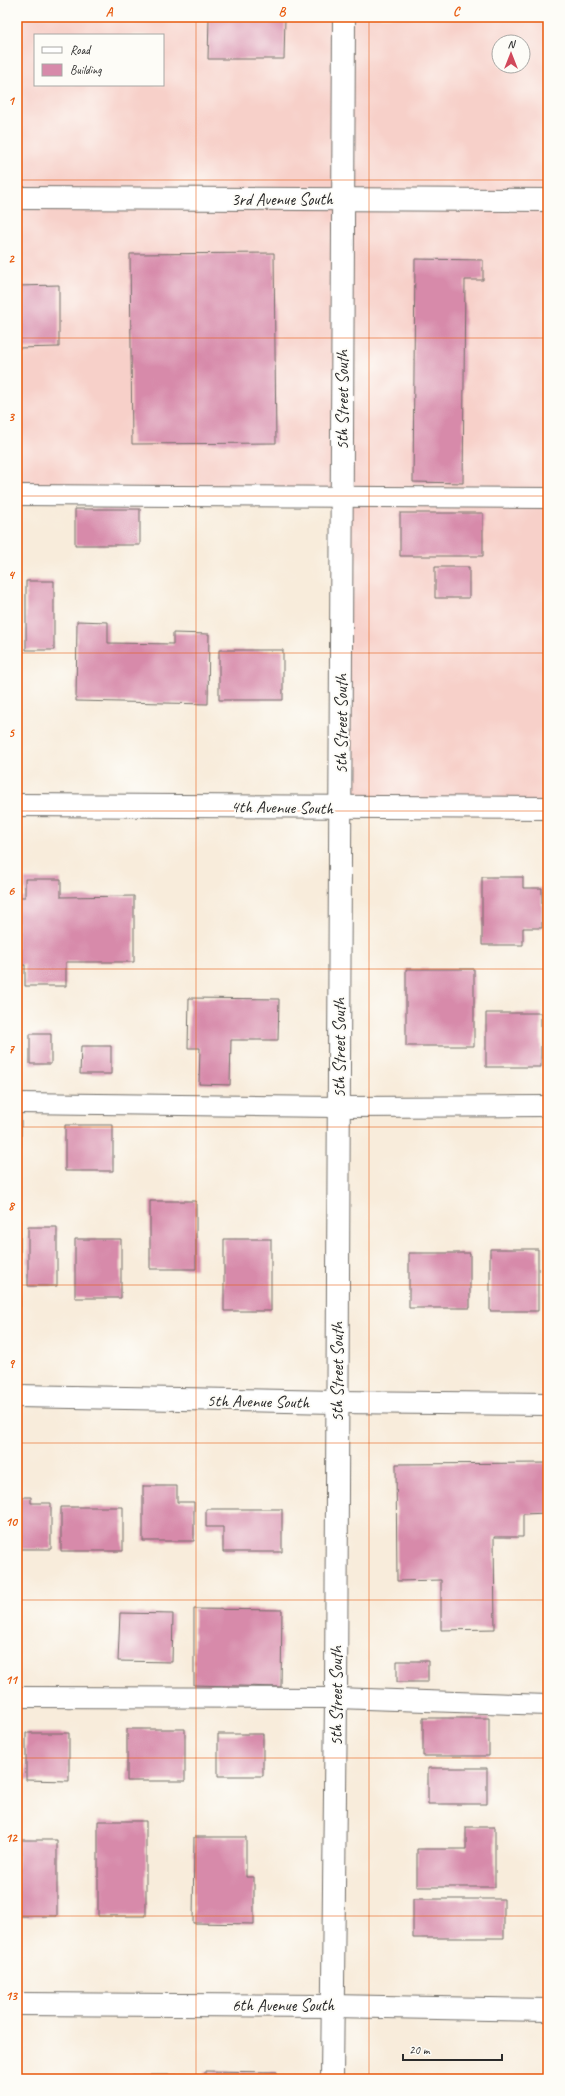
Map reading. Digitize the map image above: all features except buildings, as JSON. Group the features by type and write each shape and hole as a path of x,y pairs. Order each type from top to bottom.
{"street":[{"name":"5th Street South","path":"332,2079 331,2006 336,1698 336,1402 341,808 344,17"},
{"name":"3rd Avenue South","path":"17,198 548,200"},
{"name":"4th Avenue South","path":"17,805 548,808"},
{"name":"5th Avenue South","path":"17,1396 548,1404"},
{"name":"6th Avenue South","path":"17,2004 331,2006 548,2010"}],"lane":[{"path":"17,495 548,498"},
{"path":"17,1103 339,1107 548,1106"},
{"path":"17,1697 336,1698 548,1705"}],"shaded area":[{"path":"17,17 548,17 548,808 341,808 342,497 17,495"}]}
